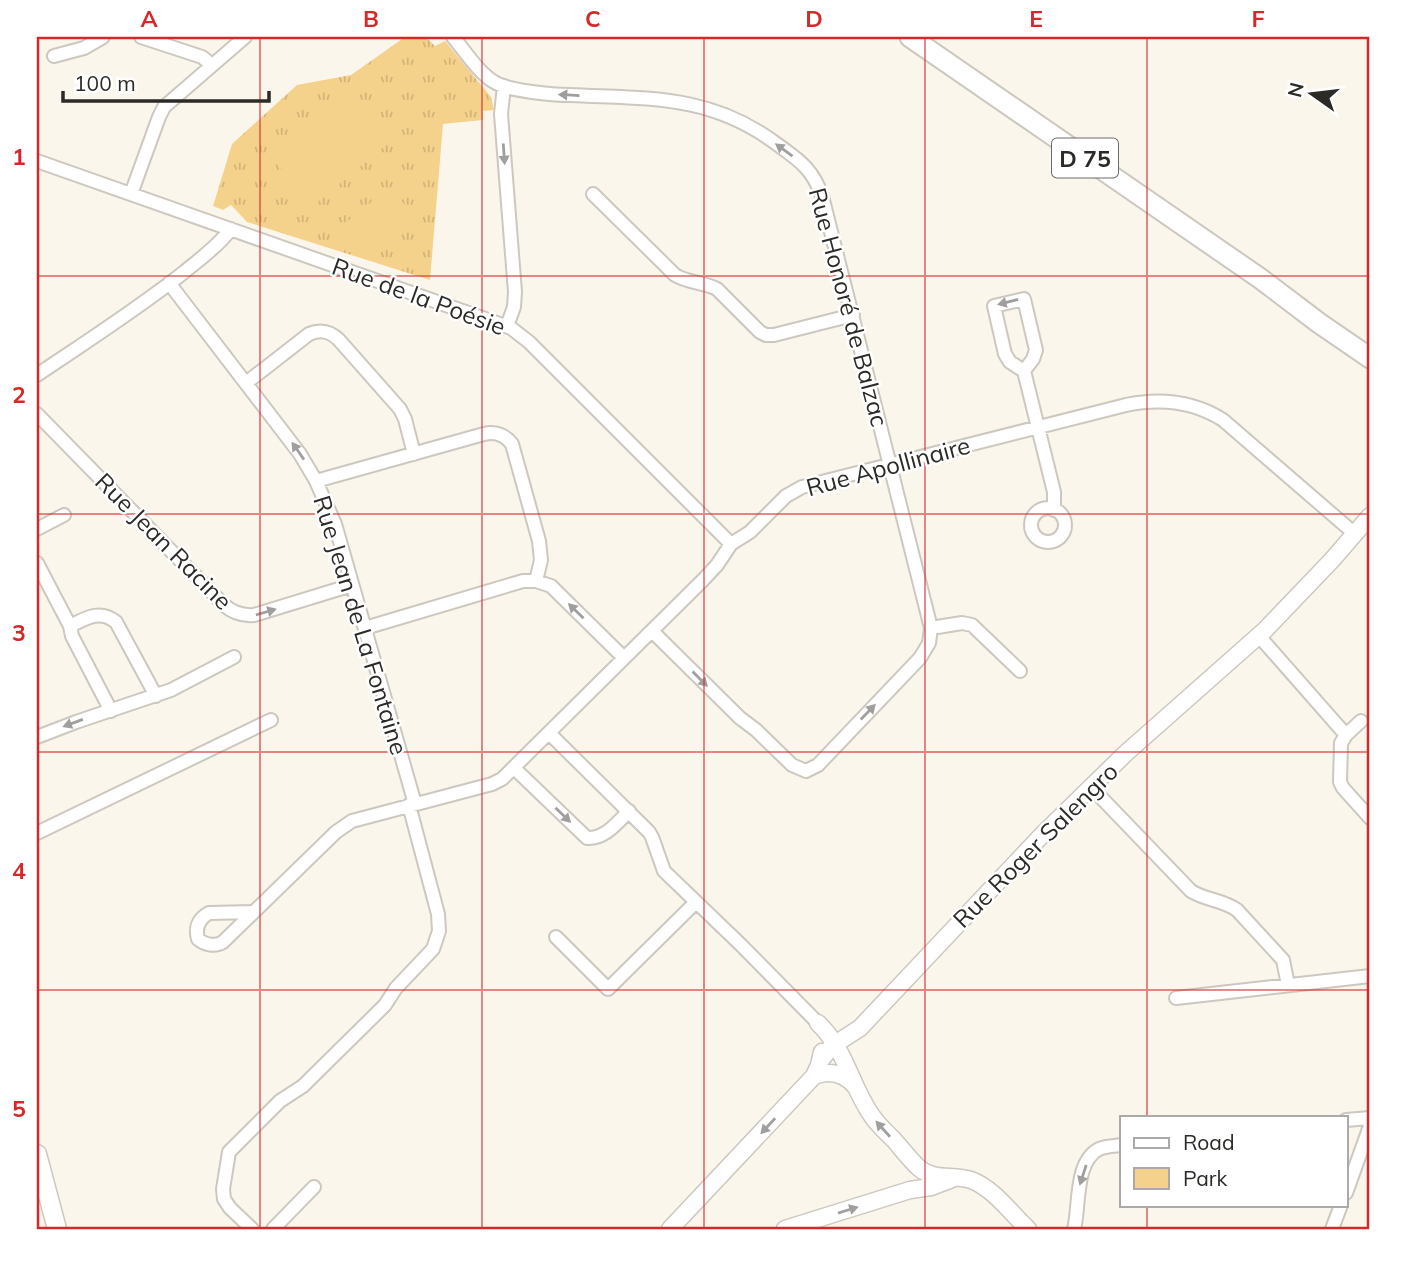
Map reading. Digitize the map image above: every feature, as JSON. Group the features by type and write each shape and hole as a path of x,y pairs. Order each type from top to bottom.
{"main road":[{"name":"D 75","path":"909,37 1261,279 1370,358"},
{"name":"D 75","path":"1261,279 1370,343"},
{"path":"37,1154 57,1229"},
{"path":"37,1197 46,1229"}],"street":[{"path":"54,56 88,47 103,37"},
{"path":"141,37 197,55 212,65"},
{"path":"131,194 161,111 245,37"},
{"name":"Rue Honoré de Balzac","path":"453,37 489,78 504,86 550,94 686,103 718,111 754,128 804,165 817,181 825,203 931,628"},
{"path":"504,86 501,114 515,292 507,326"},
{"name":"Rue de la Poésie","path":"37,161 507,326 529,342 731,544"},
{"path":"593,194 675,275 716,289 763,334 774,335 853,315"},
{"path":"37,375 169,284 220,242 231,229"},
{"name":"Rue Jean de La Fontaine","path":"169,284 293,445 316,481 335,524 412,804 438,914 439,926 430,953 396,988 382,1009 303,1086 281,1101 229,1152 224,1199 253,1229"},
{"path":"1024,371 1036,350 1024,299 994,306 1005,354 1010,362 1024,371 1054,492 1054,510"},
{"path":"246,383 309,334 317,331 331,333 400,409 414,454"},
{"name":"Rue Apollinaire","path":"253,912 336,832 358,818 492,784 502,779 714,569 731,544 750,532 791,492 808,485 1142,402 1167,401 1192,406 1223,420 1355,534"},
{"name":"Rue Jean Racine","path":"37,414 232,611 243,615 260,614 352,585"},
{"path":"316,481 489,433 502,435 510,441 539,541 541,560 536,580"},
{"path":"37,529 64,515"},
{"name":"Rue Roger Salengro","path":"817,1069 827,1051 860,1028 1035,842 1091,787 1259,636 1370,516"},
{"path":"37,563 111,711"},
{"path":"365,628 523,581 536,580 555,590 624,658"},
{"path":"70,626 94,615 113,619 156,696"},
{"path":"652,631 740,718 792,765 806,771 818,765 920,658 929,643 931,628 956,624 972,625 1020,671"},
{"path":"1259,636 1346,735"},
{"path":"37,737 177,688 234,657"},
{"path":"37,833 271,720"},
{"path":"1361,721 1341,743 1340,782 1370,818"},
{"path":"549,733 652,837 664,871 818,1023 835,1044 855,1086"},
{"path":"514,768 587,838 606,832 629,811"},
{"path":"1091,787 1191,891 1237,910 1283,960 1288,985"},
{"path":"556,937 608,989 696,902"},
{"path":"1176,998 1370,976"},
{"path":"670,1229 817,1069 822,1045 818,1023"},
{"path":"817,1069 849,1079 876,1121 918,1167 930,1175 970,1180 982,1186 1028,1229"},
{"path":"1348,1120 1370,1118"},
{"path":"1348,1187 1370,1126"},
{"path":"1074,1229 1080,1184 1090,1158 1102,1148 1120,1145"},
{"path":"910,1190 919,1181 918,1167"},
{"path":"785,1229 954,1178"},
{"path":"273,1229 314,1188"},
{"path":"1332,1229 1342,1206"}],"green space":[{"path":"405,37 426,37 435,46 445,41 491,97 494,110 483,111 483,120 443,124 430,280 247,222 231,205 223,210 213,206 232,144 297,85 351,75"},
{"path":"350,103 385,146 313,206 277,164"},
{"path":"390,187 412,213 367,250 345,223"}]}
